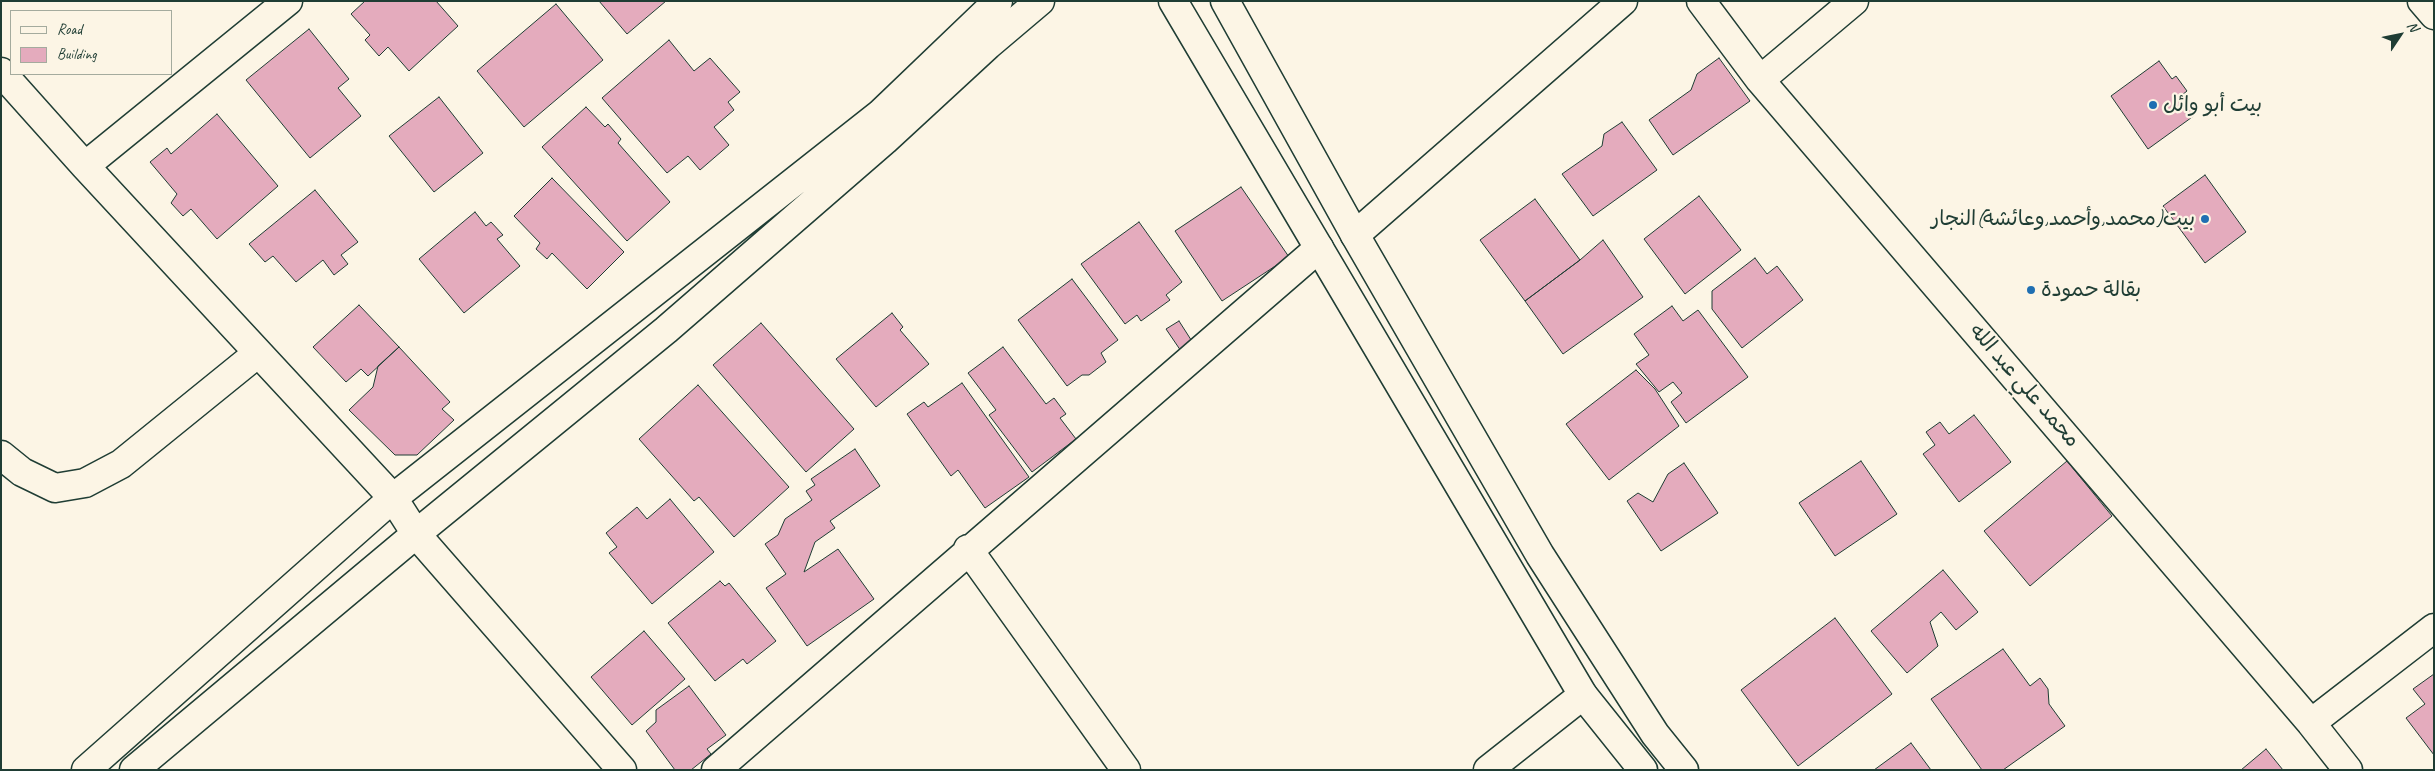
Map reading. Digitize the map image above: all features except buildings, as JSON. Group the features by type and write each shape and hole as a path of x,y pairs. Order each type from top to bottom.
{"street":[{"path":"85,166 288,1"},
{"path":"86,770 393,498 880,114 998,1"},
{"path":"134,770 416,534 666,330 878,146 988,45 1040,1"},
{"path":"1173,1 1583,695 1644,770"},
{"path":"1225,1 1355,235 1540,555 1655,734 1684,770"},
{"path":"1355,235 1622,1"},
{"name":"محمد علي عبد الله","path":"1701,1 1760,80 2311,723 2348,770"},
{"path":"1760,80 1854,1"},
{"path":"2422,1 2434,16"},
{"path":"1,72 85,166 393,498 416,534 622,770"},
{"path":"716,770 968,549 1319,248"},
{"path":"1,454 22,472 55,488 85,483 121,464 258,353"},
{"path":"968,549 1126,770"},
{"path":"2311,723 2434,628"},
{"path":"1488,770 1583,695"}],"place":[{"name":"بيت أبو وائل","path":"2153,105"},
{"name":"بيت(محمد,وأحمد,وعائشة)النجار","path":"2205,219"},
{"name":"بقالة حمودة","path":"2031,290"}]}
